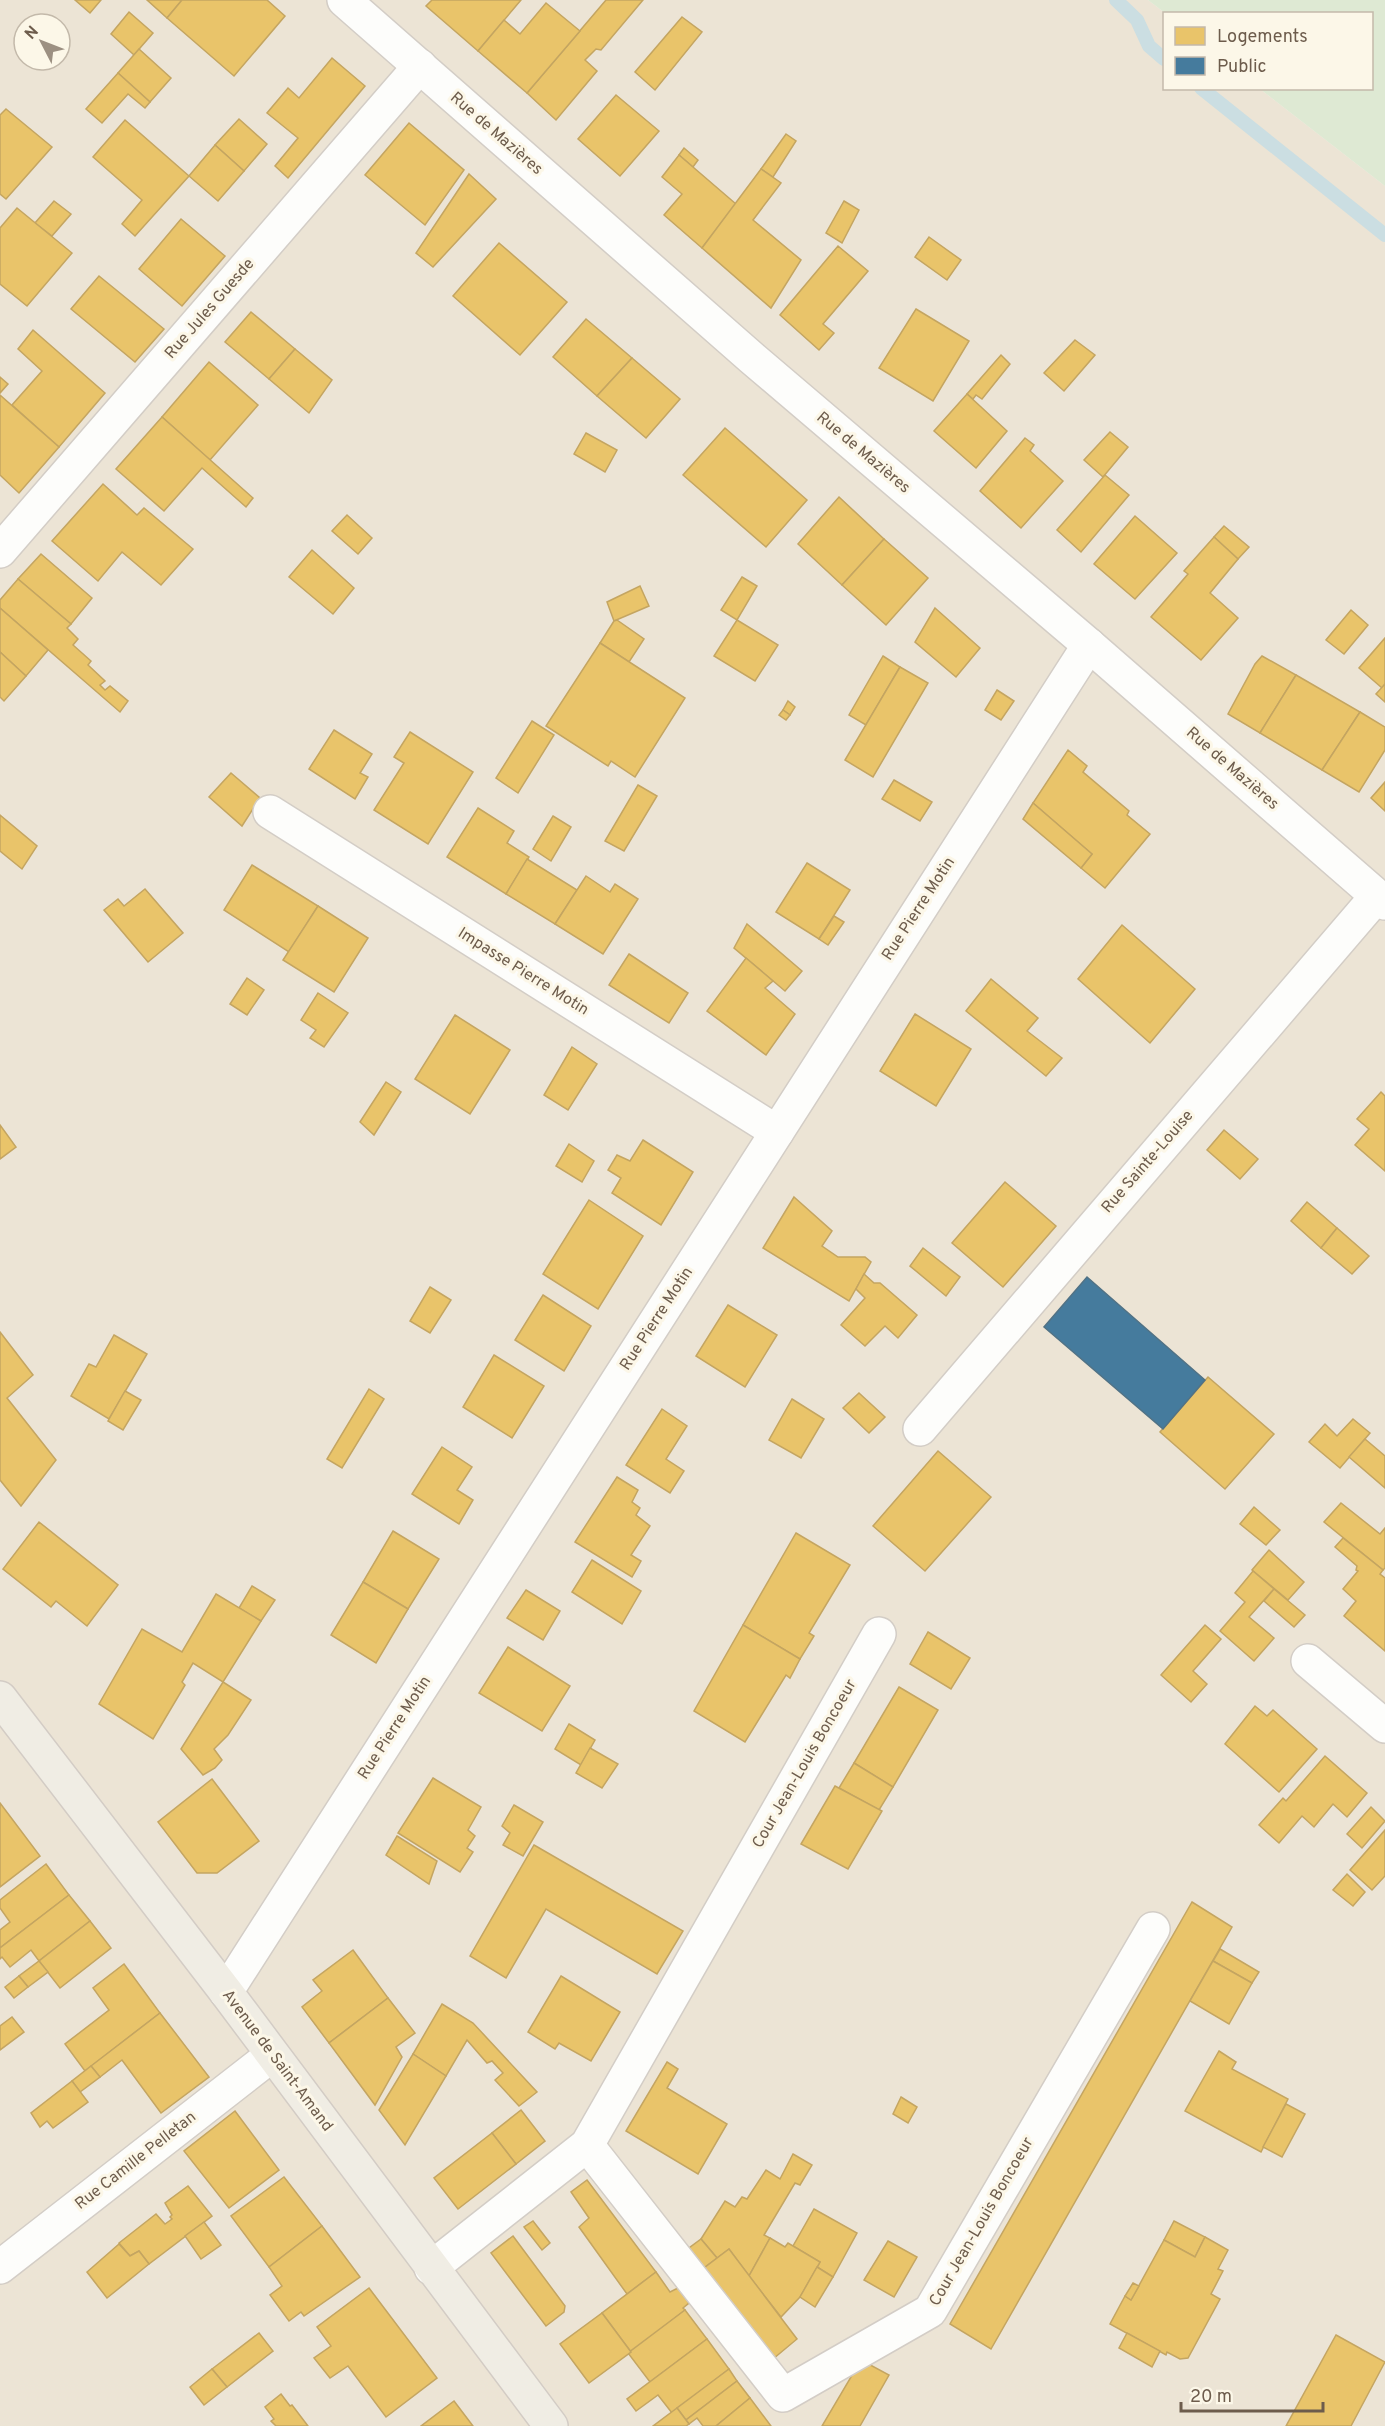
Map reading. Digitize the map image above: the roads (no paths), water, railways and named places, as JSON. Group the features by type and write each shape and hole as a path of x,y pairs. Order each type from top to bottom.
{"main road":[{"name":"Avenue de Saint-Amand","path":"0,1698 226,1992 550,2426"}],"street":[{"name":"Rue de Mazières","path":"344,0 744,351 1089,645 1381,899"},
{"name":"Rue Jules Guesde","path":"0,551 420,66"},
{"name":"Rue Pierre Motin","path":"226,1992 1089,645"},
{"name":"Impasse Pierre Motin","path":"270,812 777,1132"},
{"name":"Rue Sainte-Louise","path":"920,1429 1381,899"},
{"name":"Cour Jean-Louis Boncoeur","path":"431,2268 587,2145 879,1634"},
{"path":"1308,1661 1385,1726"},
{"name":"Cour Jean-Louis Boncoeur","path":"587,2145 783,2395 930,2311 1154,1929"},
{"name":"Rue Camille Pelletan","path":"0,2267 272,2055"}],"waterway":[{"path":"1116,0 1137,20 1149,46 1163,58"},
{"path":"1204,90 1385,235"}]}
